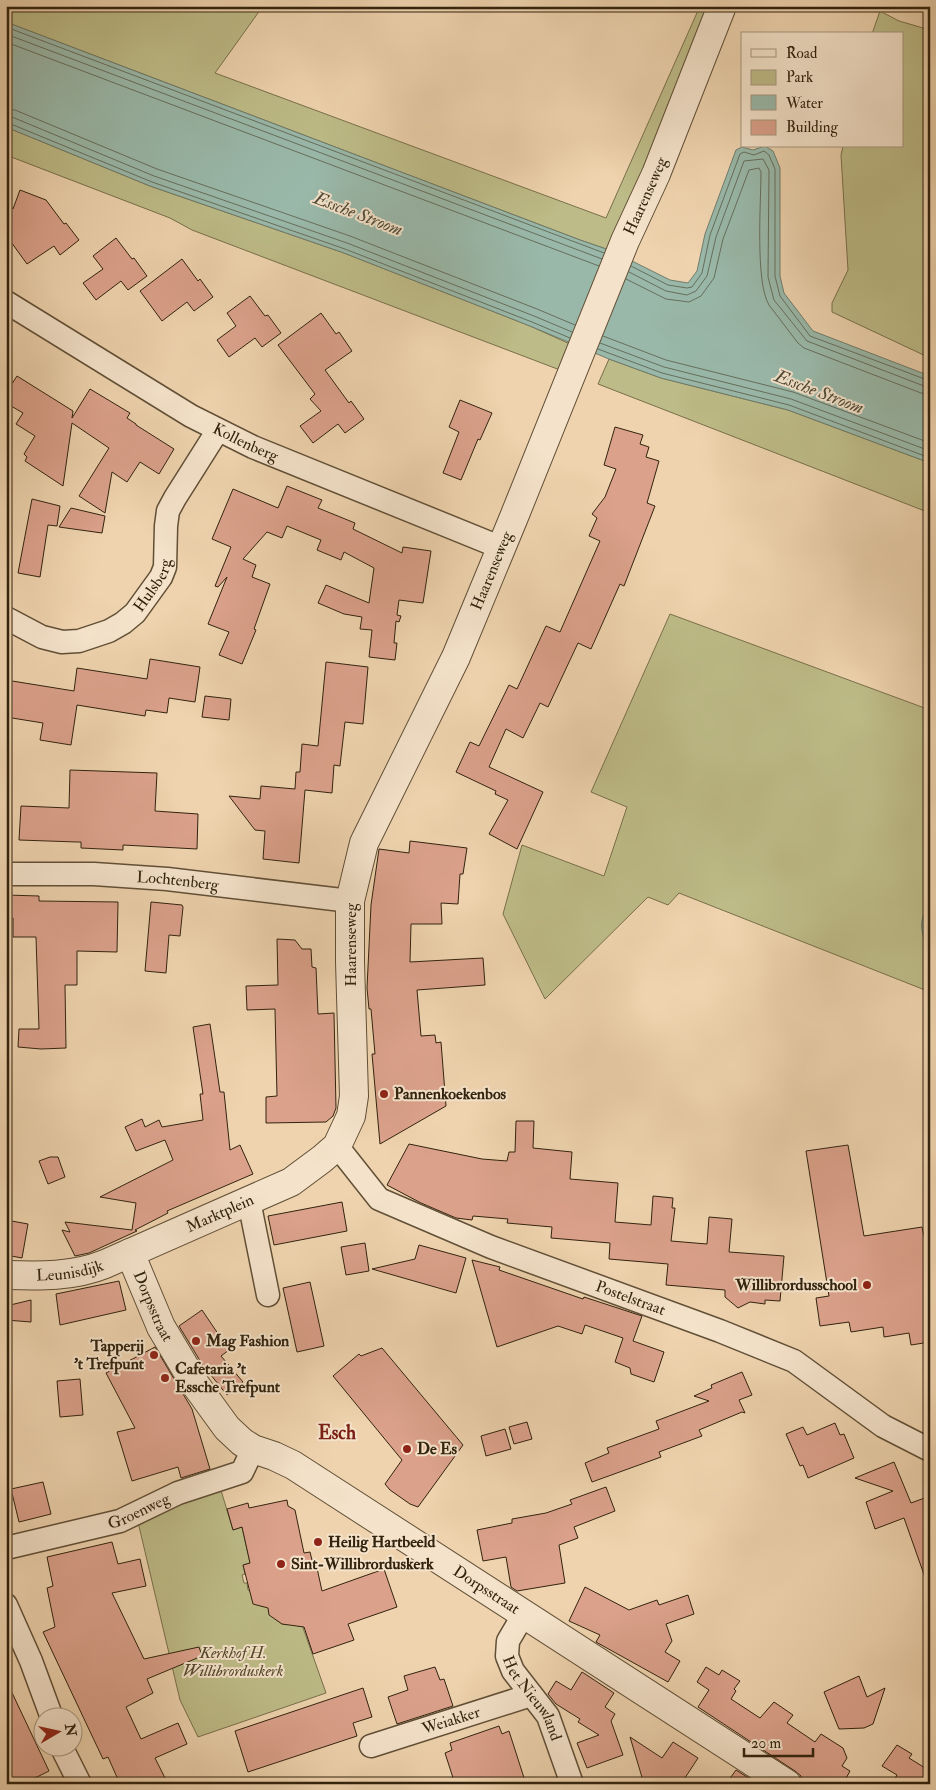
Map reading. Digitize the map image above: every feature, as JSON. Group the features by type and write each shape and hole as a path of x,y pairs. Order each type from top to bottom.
{"street":[{"name":"Haarenseweg","path":"337,1146 351,1116 354,1096 350,901 364,843 456,657 576,366 625,241 656,174 722,6"},
{"name":"Kollenberg","path":"6,302 191,416 218,430 502,548"},
{"name":"Hulsberg","path":"6,618 42,637 62,642 79,641 109,631 135,613 162,577 165,567 168,511 218,430"},
{"name":"Lochtenberg","path":"6,874 94,874 167,878 350,901"},
{"path":"249,1201 292,1182 322,1160 337,1146"},
{"name":"Postelstraat","path":"337,1146 379,1199 491,1247 720,1331 794,1361 883,1426 928,1450"},
{"name":"Marktplein","path":"130,1253 249,1201 268,1295"},
{"name":"Leunisdijk","path":"6,1275 36,1276 74,1273 90,1270 130,1253"},
{"name":"Dorpsstraat","path":"130,1253 162,1327 195,1384 227,1428 242,1442 253,1449 293,1465 787,1784"},
{"name":"Groenweg","path":"6,1548 120,1521 178,1493 242,1472 253,1449"},
{"path":"6,1606 31,1661 48,1708"},
{"name":"Het Nieuwland","path":"524,1614 508,1640 507,1656 513,1671 548,1716 572,1784"},
{"name":"Weiakker","path":"371,1746 532,1695"},
{"path":"67,1758 80,1784"}],"green space":[{"path":"6,6 263,6 215,73 606,218 700,6 709,6 612,251 6,22"},
{"path":"880,11 899,21 930,30 930,358 832,312 832,303 848,270 841,155 843,148 904,148 904,32 873,32"},
{"path":"6,127 150,186 344,253 530,326 570,344 560,370 192,230 170,218 6,155"},
{"path":"609,359 661,378 788,410 930,463 930,513 598,384"},
{"path":"670,614 930,710 930,907 926,911 926,943 930,945 930,992 679,893 668,905 648,897 545,999 503,914 522,845 604,876 627,807 591,792"},
{"name":"Kerkhof H. Willibrorduskerk","path":"220,1487 233,1530 242,1527 250,1563 243,1565 245,1574 242,1575 244,1583 247,1583 248,1590 267,1602 275,1619 282,1624 302,1625 326,1693 198,1737 180,1700 138,1522"}],"water":[{"name":"Essche Stroom","path":"6,22 612,251 670,280 688,283 697,271 705,234 736,150 741,148 753,150 768,148 773,151 780,168 780,276 784,293 813,331 930,376 930,463 788,410 661,378 344,253 150,186 6,127"},
{"path":"930,907 930,945 926,943 922,920"}],"building":[{"path":"20,190 46,200 79,240 60,255 54,246 27,264 6,235 6,201 13,209"},
{"path":"116,238 147,276 128,290 121,281 96,300 83,283 103,269 93,256"},
{"path":"182,259 198,281 200,279 213,297 194,311 187,302 162,321 140,291"},
{"path":"250,296 265,316 268,315 281,333 262,347 255,338 229,357 217,340 236,326 227,313"},
{"path":"321,313 336,334 339,332 352,351 325,370 349,403 351,401 364,419 345,433 338,424 313,443 300,426 321,411 310,399 315,394 278,345"},
{"path":"17,376 73,411 72,418 90,389 130,413 127,418 174,449 159,474 140,462 127,482 112,472 105,513 79,496 109,448 72,423 63,486 25,461 27,457 24,454 35,436 16,424 23,413 6,403 6,393"},
{"path":"460,400 492,413 480,440 478,439 461,480 443,473 459,432 449,427"},
{"path":"615,427 643,435 640,444 649,447 646,457 659,461 647,503 655,506 624,586 620,584 591,649 578,643 548,707 540,703 523,738 506,729 489,767 543,792 517,849 489,834 508,800 495,794 496,791 456,772 470,742 479,746 509,685 517,689 546,626 560,632 600,541 589,536 597,518 592,514 605,497 616,469 604,465"},
{"path":"287,486 322,500 318,508 355,523 353,529 402,553 403,547 431,551 423,603 399,600 397,615 401,616 399,622 396,621 394,643 397,643 395,660 369,657 372,630 360,629 362,617 344,614 318,603 326,585 369,603 374,568 344,552 341,560 317,550 321,540 287,526 282,538 267,532 243,559 256,565 252,577 270,584 254,629 256,630 242,664 219,655 229,632 208,624 227,577 218,587 215,586 231,547 212,539 233,489 278,508"},
{"path":"32,499 60,506 57,526 48,525 40,577 18,573"},
{"path":"71,508 105,516 102,533 59,527"},
{"path":"150,659 200,667 195,702 169,698 167,713 146,710 145,716 77,705 71,745 40,740 43,723 6,717 6,680 74,691 77,668 147,679"},
{"path":"326,662 368,667 363,724 345,722 340,766 334,765 332,793 305,790 299,863 263,859 265,831 255,830 229,796 260,799 261,786 295,789 296,772 300,772 302,744 318,746"},
{"path":"205,696 231,699 229,720 202,717"},
{"path":"70,770 157,773 155,811 198,814 197,849 123,845 123,850 81,848 81,842 19,840 21,806 69,808"},
{"path":"410,841 467,848 463,874 460,874 458,904 441,903 442,924 411,924 410,962 483,958 485,985 417,990 421,1036 435,1035 436,1043 441,1042 446,1106 380,1144 372,1054 375,1054 367,988 371,905 379,849 409,853"},
{"path":"6,895 39,896 39,901 118,902 117,952 77,951 77,985 65,985 66,1048 41,1049 18,1047 19,1029 39,1029 36,937 13,937 13,918 6,918"},
{"path":"151,902 182,905 183,907 180,936 169,935 166,973 145,971"},
{"path":"277,939 295,940 302,949 311,949 312,967 316,968 318,1014 334,1013 336,1108 333,1116 326,1122 266,1123 266,1097 277,1096 275,1009 247,1010 246,986 278,985"},
{"path":"210,1024 220,1092 224,1092 230,1150 240,1145 253,1174 167,1211 168,1213 135,1230 137,1231 89,1253 75,1256 62,1230 70,1232 65,1222 132,1230 136,1203 100,1197 173,1160 165,1140 136,1151 125,1127 142,1119 145,1127 159,1120 162,1127 203,1120 200,1094 203,1094 193,1027"},
{"path":"516,1121 534,1121 533,1148 572,1152 570,1179 618,1183 615,1222 651,1225 653,1196 673,1198 672,1208 675,1208 671,1241 707,1244 709,1217 732,1219 729,1252 784,1256 780,1301 765,1300 765,1304 750,1302 738,1308 725,1297 725,1290 666,1285 668,1264 609,1259 610,1243 551,1238 552,1227 507,1223 508,1219 473,1216 472,1220 456,1218 421,1203 387,1185 409,1144 482,1159 507,1161 509,1152 515,1152"},
{"path":"848,1145 864,1236 922,1227 924,1236 928,1235 930,1245 930,1342 911,1345 909,1333 884,1337 883,1327 851,1332 849,1322 820,1326 816,1298 829,1296 806,1151"},
{"path":"50,1157 58,1157 65,1177 48,1184 39,1161"},
{"path":"342,1202 347,1231 274,1245 268,1216"},
{"path":"6,1220 28,1224 22,1258 6,1255"},
{"path":"365,1243 369,1271 346,1275 341,1247"},
{"path":"419,1245 466,1258 456,1293 372,1269 415,1259"},
{"path":"472,1260 500,1267 499,1270 583,1299 584,1297 642,1316 633,1341 664,1352 654,1382 631,1374 630,1368 615,1362 623,1338 585,1325 582,1334 558,1326 497,1347"},
{"path":"119,1281 126,1310 60,1325 56,1294"},
{"path":"310,1282 324,1346 297,1352 283,1288"},
{"path":"31,1300 31,1322 6,1320 6,1306"},
{"path":"202,1310 229,1350 221,1356 243,1382 227,1395 202,1364 179,1326"},
{"path":"155,1347 192,1409 210,1469 181,1478 178,1467 132,1481 117,1432 135,1428 106,1373"},
{"path":"382,1348 463,1445 418,1507 410,1504 390,1490 385,1484 402,1460 333,1376 359,1354 361,1356"},
{"path":"742,1372 752,1395 739,1400 745,1413 742,1412 699,1430 702,1436 659,1452 661,1457 592,1482 585,1463 609,1453 607,1448 659,1429 656,1421 709,1401 694,1396 712,1388 711,1385"},
{"path":"80,1379 83,1415 60,1417 57,1381"},
{"path":"527,1422 532,1439 514,1444 509,1427"},
{"path":"835,1423 840,1435 844,1434 854,1458 808,1478 803,1465 800,1466 786,1434 803,1427 807,1435"},
{"path":"505,1429 511,1449 486,1456 481,1436"},
{"path":"894,1462 911,1503 930,1496 930,1582 927,1583 904,1518 875,1529 866,1502 893,1491 855,1478"},
{"path":"43,1482 51,1514 19,1522 11,1489"},
{"path":"606,1487 615,1511 574,1527 578,1538 559,1545 565,1583 517,1591 511,1587 506,1557 483,1561 477,1530 512,1523 512,1519 546,1513 572,1504 570,1500"},
{"name":"Sint-Willibrorduskerk","path":"287,1500 288,1506 295,1510 304,1553 310,1552 312,1560 315,1559 322,1591 384,1569 397,1607 348,1624 354,1640 313,1654 304,1627 282,1624 269,1615 268,1608 253,1604 243,1565 250,1563 242,1527 233,1530 227,1509 248,1503 249,1508"},
{"path":"112,1542 118,1564 140,1559 146,1586 112,1593 144,1659 199,1647 202,1656 147,1679 153,1693 126,1707 141,1739 178,1723 187,1744 155,1758 168,1784 120,1784 108,1757 103,1759 82,1715 82,1708 79,1708 43,1632 55,1627 47,1588 53,1586 47,1557"},
{"path":"585,1587 629,1610 657,1600 659,1605 688,1595 694,1614 666,1624 672,1641 665,1652 680,1661 668,1682 596,1642 600,1635 569,1621"},
{"path":"435,1667 440,1680 444,1679 453,1706 397,1724 388,1697 408,1690 404,1676"},
{"path":"706,1667 719,1675 722,1670 740,1681 734,1689 736,1691 731,1699 760,1718 774,1702 793,1715 787,1723 815,1742 821,1734 843,1748 847,1758 842,1766 850,1771 843,1784 802,1784 801,1776 795,1771 698,1707 709,1690 697,1682"},
{"path":"582,1672 614,1693 605,1707 615,1714 611,1721 623,1755 587,1768 577,1743 599,1735 578,1722 580,1719 556,1704 548,1694 556,1681 571,1690"},
{"path":"859,1676 867,1697 885,1688 873,1724 864,1728 839,1729 824,1692"},
{"path":"6,1680 32,1735 32,1758 43,1758 49,1771 23,1784 11,1784 6,1774"},
{"path":"363,1688 372,1717 353,1723 357,1736 248,1772 235,1731"},
{"path":"499,1726 502,1734 509,1731 526,1784 455,1784 445,1753 452,1750 450,1743"},
{"path":"630,1737 662,1758 673,1742 698,1758 681,1784 644,1784"},
{"path":"897,1745 912,1754 909,1758 930,1771 923,1784 892,1784 897,1775 882,1766"},
{"path":"736,1770 758,1784 726,1784"}],"place":[{"name":"Pannenkoekenbos","path":"384,1094"},
{"name":"Willibrordusschool","path":"867,1285"},
{"name":"Mag Fashion","path":"196,1341"},
{"name":"Tapperij 't Trefpunt","path":"154,1355"},
{"name":"Cafetaria 't Essche Trefpunt","path":"165,1378"},
{"name":"De Es","path":"407,1449"},
{"name":"Heilig Hartbeeld","path":"318,1542"},
{"name":"Sint-Willibrorduskerk","path":"281,1564"}],"district":[{"name":"Esch","path":"337,1433"}]}
